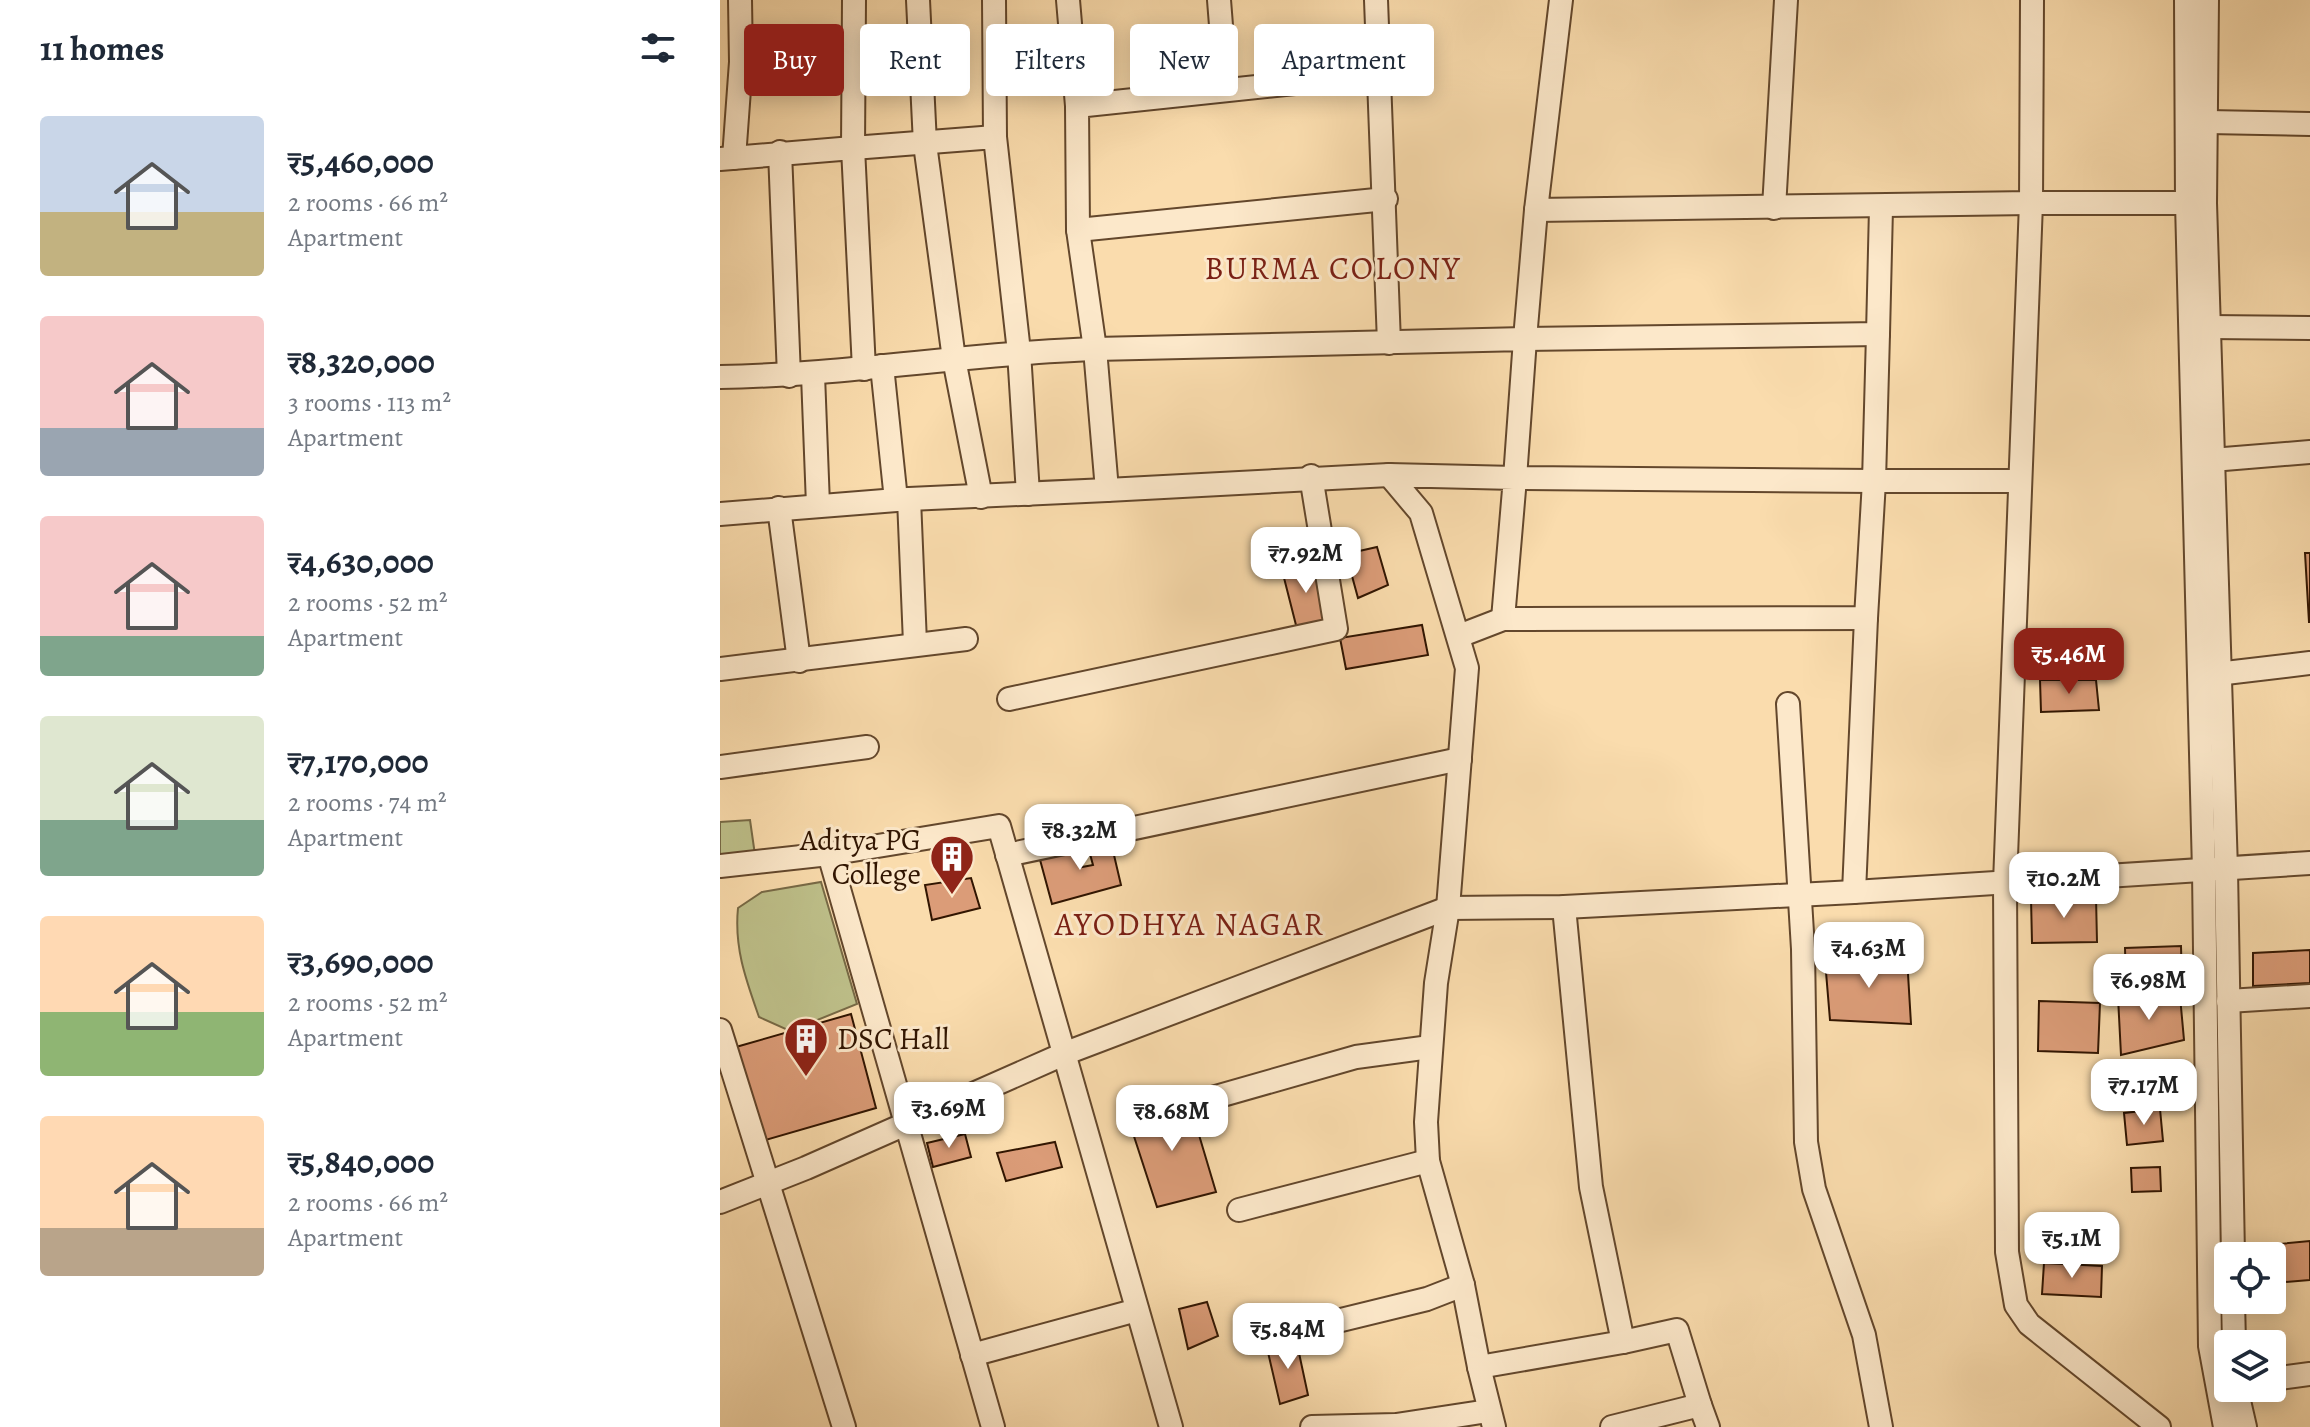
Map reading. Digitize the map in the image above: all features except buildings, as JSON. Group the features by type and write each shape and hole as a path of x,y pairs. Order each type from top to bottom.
{"street":[{"path":"740,0 741,62 727,158 995,137"},
{"path":"854,0 853,148 873,367 902,500 915,643"},
{"path":"918,0 925,144 954,359 981,497"},
{"path":"994,0 995,137 1019,352 1028,494"},
{"path":"1068,0 1077,106 1078,230 1095,349 1107,490"},
{"path":"1219,0 1221,24"},
{"path":"1376,0 1377,24"},
{"path":"1503,619 1536,210 1561,0"},
{"path":"1774,208 1786,0"},
{"path":"2032,0 2031,203 2005,883 2007,1252 2016,1305 2029,1324 2159,1427"},
{"path":"2186,0 2196,203 2215,870 2228,1001 2233,1242"},
{"path":"2207,0 2208,122 2196,203 2209,327 2217,674 2210,1346 2225,1427"},
{"path":"1077,106 1165,96"},
{"path":"1381,96 1389,343"},
{"path":"2208,122 2310,124"},
{"path":"780,152 789,376"},
{"path":"1078,230 1386,199"},
{"path":"1536,210 2196,203"},
{"path":"1854,892 1874,481 1881,208"},
{"path":"2209,327 2310,328"},
{"path":"720,377 813,375 1019,352 1095,349 1878,334"},
{"path":"813,375 818,505"},
{"path":"2212,460 2310,452"},
{"path":"1312,1427 1396,1426 1491,1419 1463,1285 1428,1161 1430,1047 1448,908 1467,668 1421,513 1389,475"},
{"path":"720,514 818,505 1311,476 2020,481"},
{"path":"1009,699 1336,629 1311,476"},
{"path":"779,508 799,661"},
{"path":"1459,636 1503,619 1866,618"},
{"path":"720,669 966,639"},
{"path":"2217,674 2310,663"},
{"path":"1788,704 1800,895 1806,1142 1814,1189 1864,1335 1881,1427"},
{"path":"720,767 867,747"},
{"path":"1007,855 1460,759"},
{"path":"720,866 829,854 999,826 1171,1427"},
{"path":"829,854 993,1427"},
{"path":"720,1202 1066,1053 1448,908 1564,907 1800,895 2310,863"},
{"path":"1564,907 1591,1187 1623,1342"},
{"path":"2228,1001 2310,996"},
{"path":"720,1030 838,1426"},
{"path":"1191,1104 1356,1057 1430,1047"},
{"path":"1239,1210 1428,1161"},
{"path":"1255,1341 1427,1299 1463,1285"},
{"path":"972,1355 1137,1310"},
{"path":"1479,1367 1677,1330 1708,1427"},
{"path":"2286,1377 2310,1374"},
{"path":"2239,1402 2245,1427"},
{"path":"1612,1427 1700,1405"}],"green space":[{"path":"750,820 755,855 720,860 720,822"},
{"path":"821,882 857,1004 790,1031 759,1017 739,950 738,908 762,892"}],"place":[{"name":"Aditya PG College","path":"952,896"},
{"name":"DSC Hall","path":"806,1078"}],"district":[{"name":"BURMA COLONY","path":"1333,268"},
{"name":"AYODHYA NAGAR","path":"1190,924"}]}
